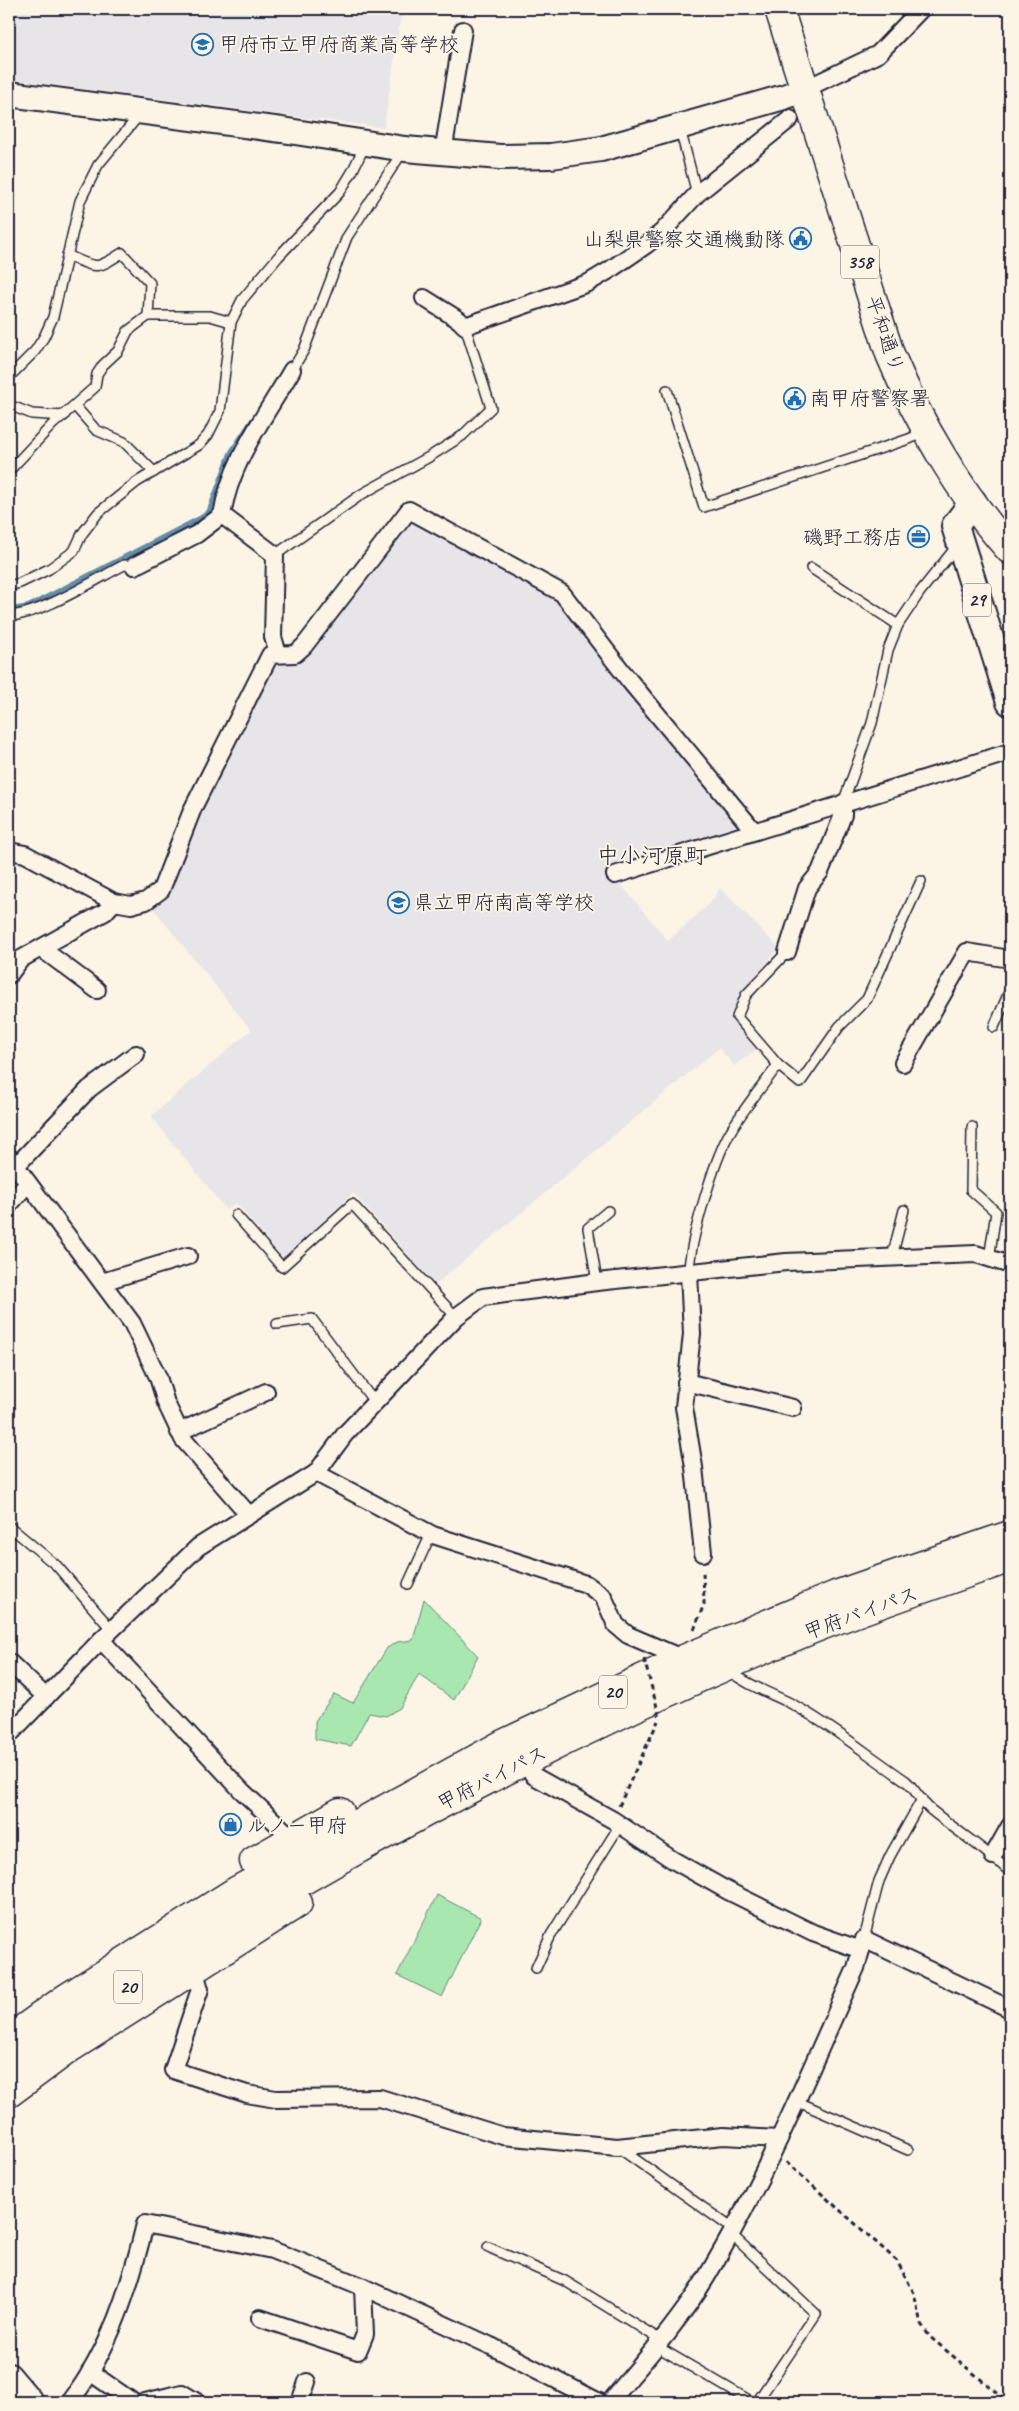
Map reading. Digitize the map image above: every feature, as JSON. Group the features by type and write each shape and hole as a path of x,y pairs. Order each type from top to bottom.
{"highway":[{"name":"平和通り","path":"779,9 890,354 908,398 973,502 1010,550"},
{"name":"甲府バイパス","path":"9,2068 243,1901 463,1764 689,1656 836,1595 1010,1535"},
{"name":"甲府バイパス","path":"9,2039 66,1998 243,1901 524,1760 723,1667 816,1628 1010,1558"},
{"path":"9,2018 58,1982 159,1918 292,1838 403,1778 463,1764"},
{"path":"9,2093 67,2050 318,1890 440,1823 500,1772"}],"main road":[{"name":"29","path":"973,502 955,526 1010,702"}],"street":[{"path":"9,94 405,149 500,157 551,156 601,149 784,97 878,54 921,9"},
{"path":"443,153 463,30"},
{"path":"424,298 459,320 465,326 588,282 646,245 662,232 697,194 790,119"},
{"path":"134,566 197,534 222,515 224,500 239,458 292,370"},
{"path":"9,851 25,854 114,902 131,905 146,901 161,890 193,808 270,655 295,654 304,646 409,510 562,593 628,679 754,831"},
{"path":"222,515 275,555 273,637 276,647"},
{"path":"615,875 1010,752"},
{"path":"787,952 807,888 820,872 843,815 843,803"},
{"path":"9,975 21,959 42,949 105,912 114,902"},
{"path":"42,949 97,990"},
{"path":"903,1063 967,952 1010,960"},
{"path":"136,1054 89,1089 13,1162 132,1323 158,1377 166,1403 182,1439 249,1515"},
{"path":"9,1205 28,1183"},
{"path":"9,1735 106,1635 198,1547 316,1473 345,1434 456,1317 483,1298 597,1282 786,1262 976,1254 1010,1266"},
{"path":"102,1282 188,1256"},
{"path":"689,1273 692,1334 684,1407 694,1467 703,1553"},
{"path":"686,1382 793,1408"},
{"path":"179,1432 266,1392"},
{"path":"316,1473 432,1534 586,1584 603,1596 616,1625 628,1635 689,1656"},
{"path":"106,1635 242,1791 292,1838"},
{"path":"9,1662 46,1697"},
{"path":"524,1760 534,1776 617,1823 673,1860 728,1891 813,1933 863,1944 1010,2009"},
{"path":"993,1856 1010,1826"},
{"path":"610,2402 658,2343 706,2278 732,2231 777,2145 856,1968 863,1944"},
{"path":"194,1969 200,1989 173,2070 247,2094 276,2099 380,2098 503,2136 617,2147 723,2136 777,2145"},
{"path":"70,2402 90,2372 114,2327 136,2263 145,2224 272,2250 363,2287 491,2346 599,2402"},
{"path":"260,2318 358,2351 365,2334 363,2287"},
{"path":"90,2372 133,2402"},
{"path":"9,2376 31,2402"},
{"path":"300,2402 307,2382"},
{"path":"145,2402 182,2393 197,2402"}],"lane":[{"path":"9,377 22,365 44,337 52,316 80,201 98,165 142,112"},
{"path":"680,127 697,194"},
{"path":"9,586 20,583 49,569 74,551 82,534 98,513 137,482 199,445 212,427 220,411 231,322 242,300 278,257 340,192 366,143"},
{"path":"292,370 304,350 347,237 405,149"},
{"path":"67,255 93,266 101,267 122,254 150,282 148,316"},
{"path":"9,470 95,387 97,374 102,365 118,352 128,331 148,316 210,316 231,322"},
{"path":"275,555 362,494 429,457 462,436 491,408 465,326"},
{"path":"667,390 704,507 909,439 927,430"},
{"path":"9,405 32,414 64,416"},
{"path":"75,406 96,430 124,442 154,472"},
{"path":"843,803 872,723 888,650 898,625 920,592 959,543"},
{"path":"9,616 21,615 37,609 124,565 134,566"},
{"path":"811,568 898,625"},
{"path":"787,952 746,995 737,1017 778,1065 800,1084 839,1027 867,999 921,881"},
{"path":"994,1027 1010,990"},
{"path":"689,1273 689,1257 714,1173 729,1134 778,1065"},
{"path":"972,1127 971,1190 996,1212 989,1259"},
{"path":"236,1215 282,1267 352,1204 456,1317"},
{"path":"892,1257 904,1210"},
{"path":"597,1282 588,1228 608,1211"},
{"path":"277,1324 312,1319 375,1403"},
{"path":"9,1526 57,1566 106,1635"},
{"path":"408,1584 432,1534"},
{"path":"723,1667 740,1679 792,1704 832,1729 906,1781 916,1790 928,1808 993,1856 1010,1872"},
{"path":"863,1944 872,1903 886,1864 922,1799"},
{"path":"536,1968 551,1935 617,1823"},
{"path":"796,2101 908,2150"},
{"path":"617,2147 732,2231 816,2314 758,2402"},
{"path":"488,2247 565,2281 658,2343 752,2402"}],"path":[{"path":"689,1656 692,1636 704,1604 703,1553"},
{"path":"617,1823 660,1718 644,1659"},
{"path":"777,2145 897,2261 914,2293 921,2324 930,2337 1008,2402"}],"shaded area":[{"name":"甲府市立甲府商業高等学校","path":"9,9 402,9 384,128 9,79"},
{"name":"県立甲府南高等学校","path":"411,517 558,598 742,827 613,866 620,883 668,941 709,904 720,888 779,948 744,990 730,1016 757,1049 734,1066 719,1048 435,1285 353,1193 283,1258 236,1203 226,1210 151,1116 251,1030 152,907 164,900 198,813 275,660 297,660"}],"green space":[{"path":"424,1599 478,1656 454,1700 419,1674 400,1708 386,1716 369,1713 351,1746 315,1739 315,1721 334,1694 353,1703 387,1648 397,1642 413,1640"},
{"path":"437,1895 481,1918 442,1997 397,1975"}],"waterway":[{"path":"9,610 28,607 201,518 209,512 231,453 252,421"}],"place":[{"name":"甲府市立甲府商業高等学校","path":"203,44"},
{"name":"山梨県警察交通機動隊","path":"800,239"},
{"name":"南甲府警察署","path":"794,398"},
{"name":"磯野工務店","path":"919,537"},
{"name":"県立甲府南高等学校","path":"398,902"},
{"name":"ルノー甲府","path":"231,1825"}],"district":[{"name":"中小河原町","path":"652,856"}]}
